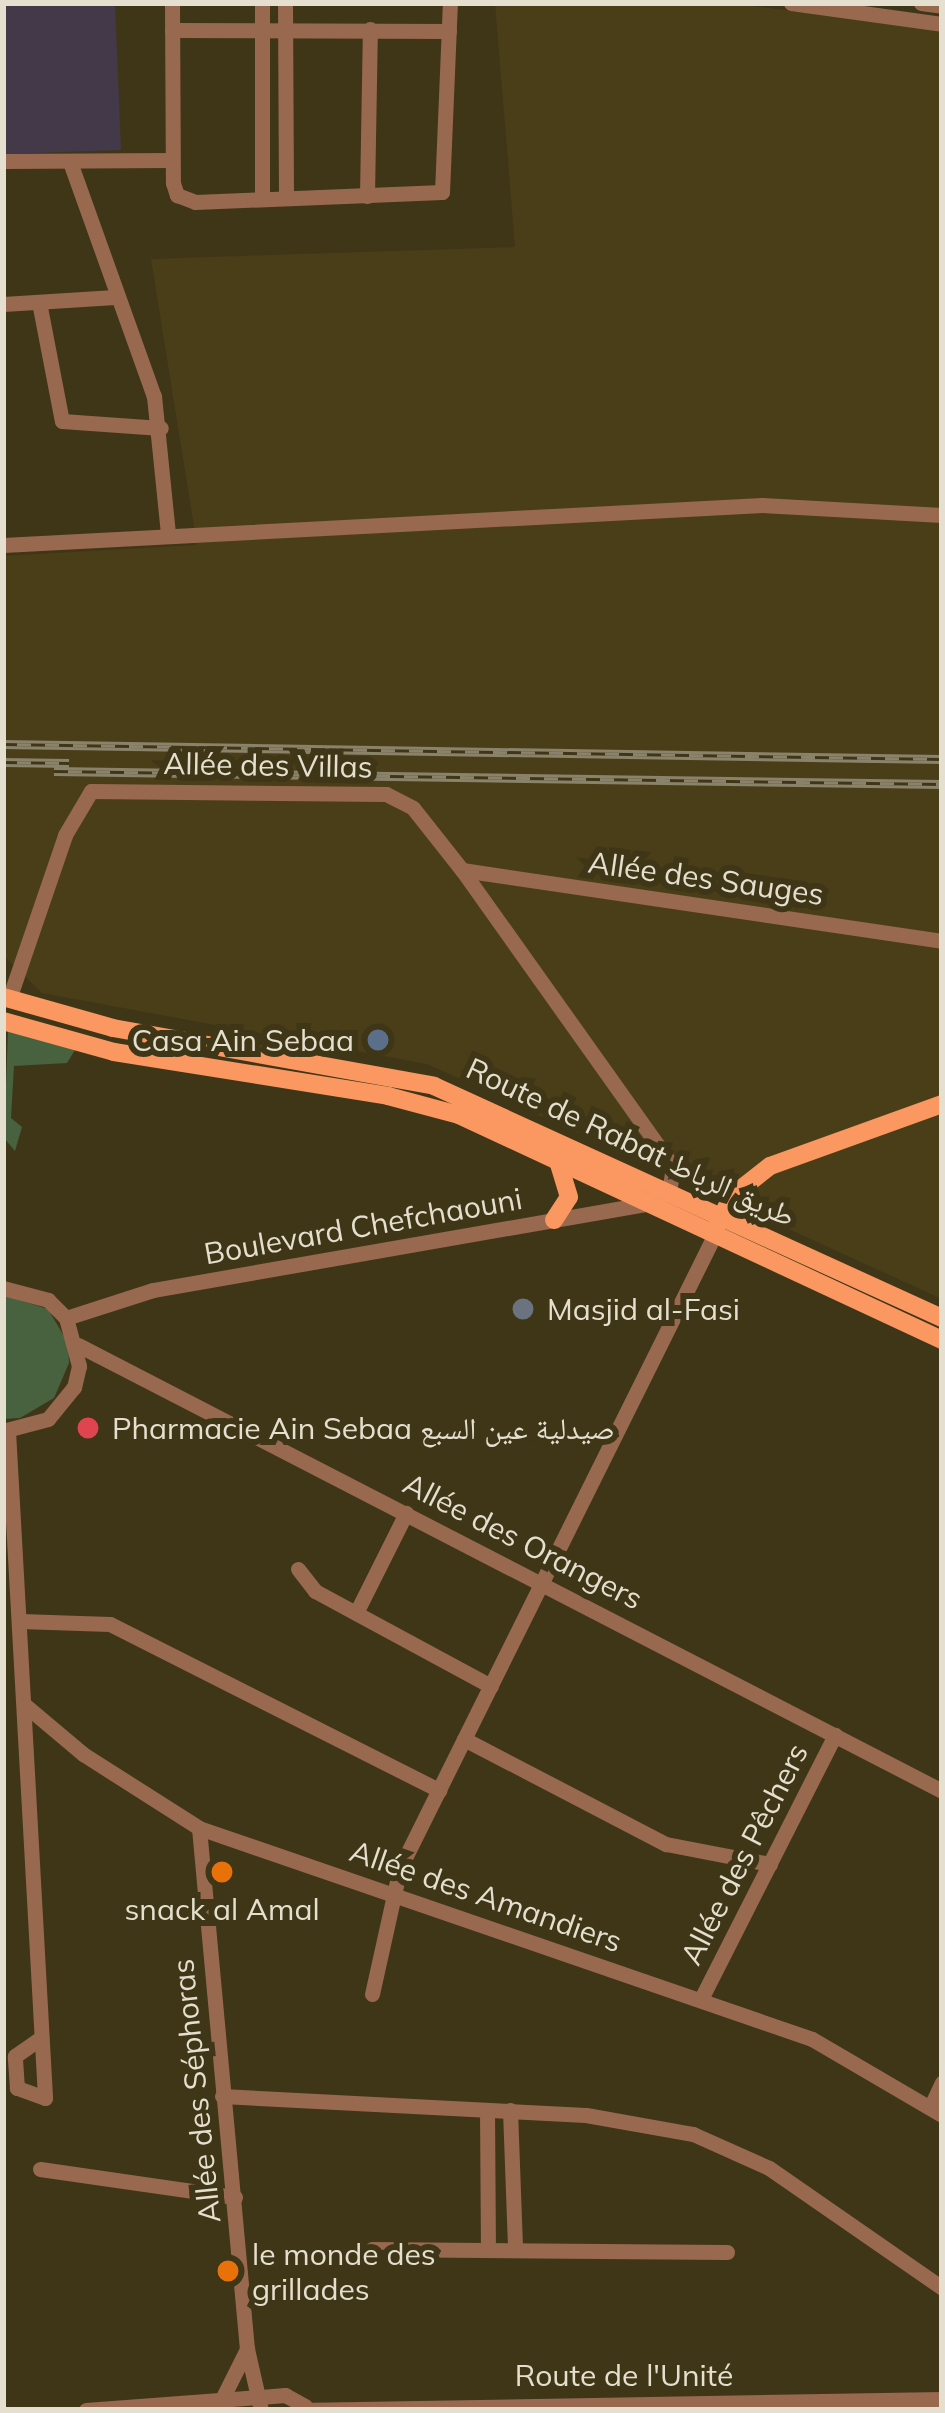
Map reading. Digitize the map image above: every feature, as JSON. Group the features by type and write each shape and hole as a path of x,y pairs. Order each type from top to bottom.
{"main road":[{"name":"Route de Rabat طريق الرباط","path":"6,998 113,1028 434,1086 669,1191 717,1225 942,1340"},
{"name":"Route de Rabat طريق الرباط","path":"3,1022 114,1052 431,1106 651,1203 717,1225 942,1318"},
{"path":"717,1225 770,1166 942,1104"},
{"path":"554,1220 568,1197 558,1160"}],"street":[{"path":"172,3 174,189 184,199 262,200 447,187 450,3"},
{"path":"262,3 262,200"},
{"path":"285,3 286,198"},
{"path":"791,3 942,24"},
{"path":"922,3 942,6"},
{"path":"367,196 370,29"},
{"path":"172,30 449,31"},
{"path":"3,161 171,160"},
{"path":"70,161 161,428 168,533"},
{"path":"3,304 115,298"},
{"path":"39,302 62,421 161,428"},
{"path":"3,545 762,505 942,515"},
{"name":"Allée des Villas","path":"6,998 70,822 91,791 386,794 412,808 462,870 670,1157 669,1191"},
{"name":"Allée des Sauges","path":"462,870 942,941"},
{"name":"Boulevard Chefchaouni","path":"66,1318 153,1290 651,1203 669,1191"},
{"path":"372,1994 400,1868 717,1225"},
{"path":"3,1288 48,1300 66,1318 78,1346 74,1387 63,1405 28,1428 5,1431 26,1706 27,1876 41,2038"},
{"name":"Allée des Orangers","path":"78,1346 543,1581 942,1791"},
{"path":"356,1613 406,1513"},
{"path":"298,1569 315,1591 491,1686"},
{"path":"20,1621 110,1624 439,1790"},
{"name":"Allée des Amandiers","path":"26,1706 83,1754 199,1828 702,1997 812,2039 936,2110"},
{"name":"Allée des Pêchers","path":"702,1997 835,1735"},
{"path":"464,1739 666,1844 770,1864"},
{"name":"Allée des Séphoras","path":"199,1828 247,2349 261,2404"},
{"path":"936,2110 942,2082"},
{"path":"222,2096 510,2110 664,2127 720,2143 769,2168 942,2288"},
{"path":"487,2110 488,2247"},
{"path":"510,2110 514,2247"},
{"path":"40,2169 235,2197"},
{"path":"372,2249 727,2252"},
{"path":"219,2405 247,2349"},
{"name":"Route de l'Unité","path":"86,2410 261,2404 289,2396 302,2408 834,2406 942,2398"}],"shaded area":[{"path":"3,3 115,3 121,150 3,154"},
{"path":"495,3 728,3 942,30 942,1299 427,1064 42,993 3,955 3,556 197,545 151,259 515,247"}],"green space":[{"path":"8,1031 75,1050 67,1063 14,1066 11,1118 22,1127 15,1151 4,1138"},
{"path":"3,1295 48,1309 68,1343 69,1363 54,1398 20,1418 3,1419"}],"railway":[{"path":"3,744 942,759"},
{"path":"3,762 69,763"},
{"path":"54,771 942,784"}],"place":[{"name":"Casa Ain Sebaa","path":"378,1040"},
{"name":"Masjid al-Fasi","path":"523,1309"},
{"name":"Pharmacie Ain Sebaa صيدلية عين السبع","path":"88,1428"},
{"name":"snack al Amal","path":"222,1872"},
{"name":"le monde des grillades","path":"228,2271"}]}
